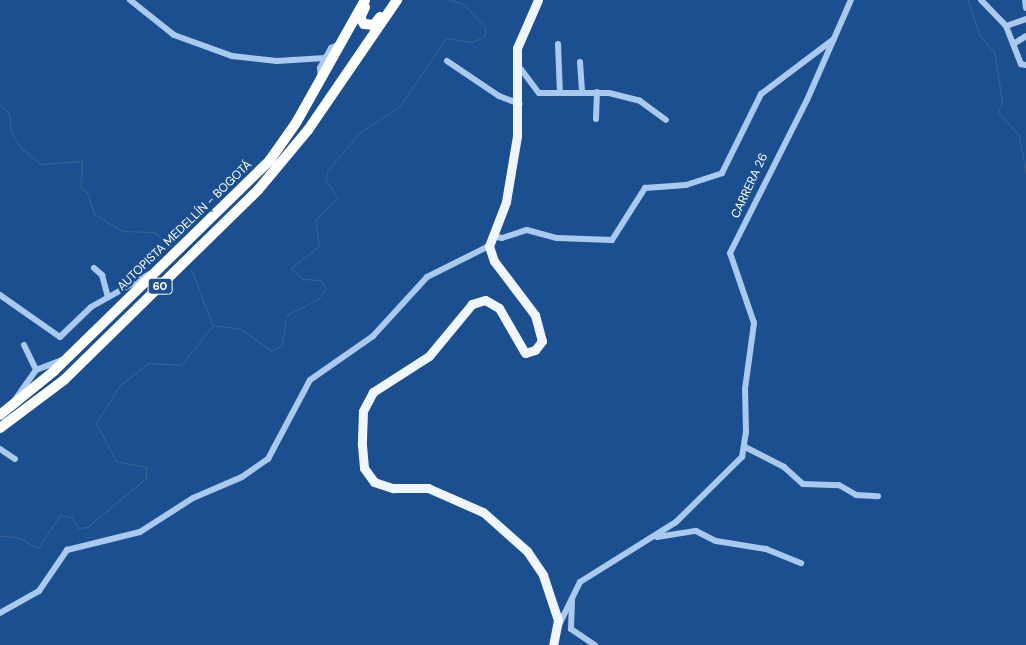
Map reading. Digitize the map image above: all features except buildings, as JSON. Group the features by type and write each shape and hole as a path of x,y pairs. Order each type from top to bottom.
{"highway":[{"name":"AUTOPISTA MEDELLÍN - BOGOTÁ","path":"0,415 65,359 270,160 321,78 365,0"},
{"path":"370,0 361,14 367,26 376,23 392,0"},
{"name":"AUTOPISTA MEDELLÍN - BOGOTÁ","path":"0,428 64,380 258,190 308,130 398,0"}],"main road":[{"path":"538,0 519,40 517,64 520,104 506,202 489,246 494,261 535,315 542,336 539,346 523,352 499,308 485,300 472,304 429,356 382,384 368,400 361,426 364,468 383,486 428,488 483,512 500,524 540,568 558,628 553,645"}],"street":[{"path":"130,0 174,35 232,56 253,60 325,58"},
{"name":"CARRERA 26","path":"744,447 745,389 754,323 730,253 851,0"},
{"path":"981,0 1006,26 1015,43 1021,64 1026,64"},
{"path":"1025,0 1026,8"},
{"path":"1006,26 1026,19"},
{"path":"1015,43 1026,36"},
{"path":"493,236 502,238 527,230 557,238 612,240 645,188 719,176 740,144 761,94 834,39"},
{"path":"558,44 560,93"},
{"path":"321,78 318,71 325,58 338,45"},
{"path":"447,61 499,96 520,104"},
{"path":"580,62 582,93"},
{"path":"517,64 536,91 560,93 597,92 640,101 666,120"},
{"path":"596,119 597,92"},
{"path":"0,612 39,591 71,548 140,532 193,498 242,477 265,461 310,380 373,336 427,277 489,246"},
{"path":"94,268 102,275 108,297"},
{"path":"0,295 58,337 108,297 157,271"},
{"path":"24,345 36,370"},
{"path":"10,408 36,370 65,359"},
{"path":"558,628 573,594 593,570 648,539 712,491 742,457 744,447 784,467 803,484 840,485 856,495 878,496"},
{"path":"0,449 15,459"},
{"path":"648,539 696,531 716,541 766,549 801,563"},
{"path":"573,594 571,629 596,645"}],"waterway":[{"path":"0,536 17,537 38,548 60,515 71,517 78,528 87,527 146,478 146,467 116,461 96,423 120,385 148,363 181,365 213,325 241,329 271,351 282,345 286,315 317,300 326,289 321,280 302,279 291,268 319,246 315,220 337,197 326,180 327,171 360,132 399,107 446,38 472,42 485,36 485,27 463,4 450,0"},
{"path":"968,0 980,36 994,52 1002,101 998,112 1019,135 1026,174"},
{"path":"0,105 9,113 11,132 21,148 41,164 82,161 80,187 87,192 94,214 122,231 154,232 167,243"},
{"path":"191,269 212,324"}]}
